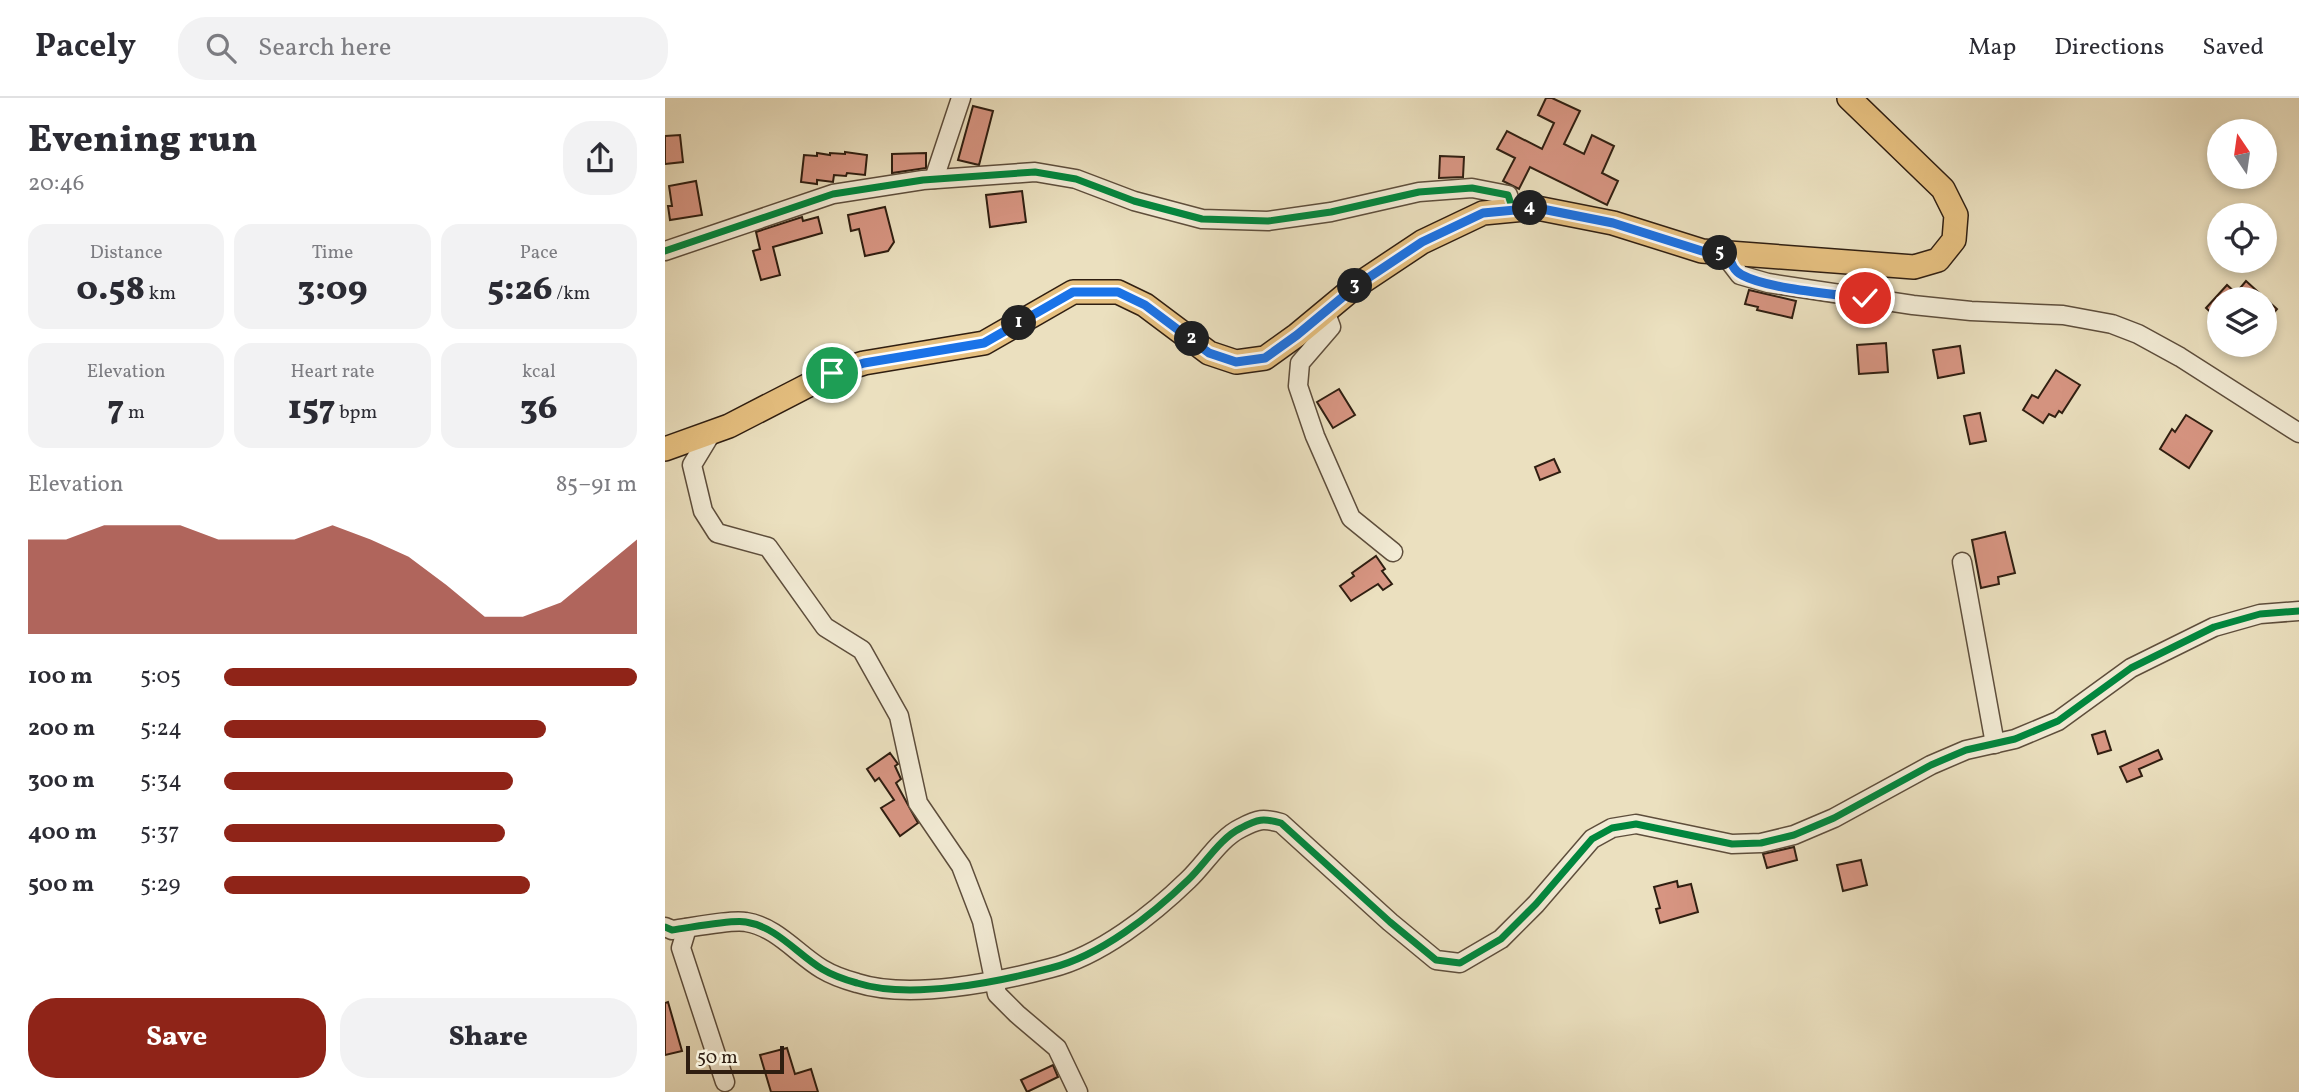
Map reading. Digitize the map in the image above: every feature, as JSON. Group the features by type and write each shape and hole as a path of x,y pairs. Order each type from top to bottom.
{"main road":[{"path":"665,449 729,426 832,373 864,363 984,343 1073,292 1118,292 1145,305 1209,353 1236,362 1265,358 1356,286 1422,242 1483,213 1537,208 1613,223 1702,251 1729,254 1914,267 1938,260 1954,240 1956,215 1943,189 1849,98"}],"street":[{"path":"934,179 961,98"},
{"path":"665,251 833,194 934,179 1035,172 1076,179 1134,201 1202,219 1268,221 1331,212 1419,192 1472,188 1508,195 1513,210"},
{"path":"1729,254 1730,262 1740,275 1768,283 1924,306 2063,315 2112,324 2180,357 2299,433"},
{"path":"1325,311 1331,327 1300,363 1298,386 1315,436 1351,518 1393,552"},
{"path":"712,432 692,465 703,511 717,533 768,547 825,627 862,650 899,716 918,803 961,866 982,921 997,994 1057,1048 1078,1092"},
{"path":"1962,562 1995,744"},
{"path":"665,927 672,930 746,922 776,933 823,970 859,984 898,989 938,988 995,980 1054,968 1094,950 1133,927 1189,879 1238,829 1264,818 1281,823 1436,960 1460,963 1501,939 1593,839 1612,828 1636,824 1732,844 1761,843 1804,831 1834,818 1931,765 1966,750 2015,739 2058,721 2131,668 2204,631 2260,614 2299,611"},
{"path":"687,928 681,948 725,1082"}],"building":[{"path":"1546,98 1552,98 1580,111 1564,144 1584,154 1592,135 1614,146 1602,173 1618,181 1607,205 1530,167 1519,189 1503,181 1515,158 1497,149 1507,131 1542,149 1554,123 1538,115"},
{"path":"973,106 993,111 979,165 958,160"},
{"path":"680,135 683,162 665,164 665,136"},
{"path":"845,152 867,155 865,175 847,173 846,176 834,175 833,182 801,182 804,155"},
{"path":"926,153 926,168 892,173 892,154"},
{"path":"1440,156 1464,157 1463,177 1439,178"},
{"path":"696,181 702,215 670,220 668,206 672,206 669,186"},
{"path":"1022,191 1026,222 990,227 986,195"},
{"path":"885,207 894,242 888,251 865,256 859,229 851,231 848,215"},
{"path":"802,217 803,221 818,217 822,233 773,247 780,275 761,280 753,251 760,249 756,232"},
{"path":"2246,281 2253,287 2241,287"},
{"path":"1749,290 1796,301 1792,318 1757,310 1758,307 1745,304"},
{"path":"1886,343 1888,372 1859,374 1857,345"},
{"path":"1960,346 1964,373 1938,378 1933,350"},
{"path":"2056,370 2080,385 2062,413 2059,411 2055,417 2049,414 2043,423 2023,410 2032,395 2038,398"},
{"path":"1339,389 1355,415 1333,428 1317,402"},
{"path":"1980,413 1986,441 1970,444 1964,416"},
{"path":"2186,415 2212,431 2189,468 2160,449 2172,429 2175,432"},
{"path":"1554,459 1560,472 1540,480 1535,467"},
{"path":"2005,532 2015,573 1998,577 1999,584 1981,588 1972,540"},
{"path":"1376,556 1385,569 1382,571 1392,584 1383,590 1378,584 1351,601 1340,586 1354,576 1352,573"},
{"path":"2105,731 2111,750 2098,754 2092,735"},
{"path":"2158,750 2162,759 2139,769 2142,776 2127,782 2120,767"},
{"path":"890,753 898,764 895,766 901,779 896,783 918,823 900,836 881,808 894,800 879,778 875,781 867,769"},
{"path":"1794,847 1797,860 1767,868 1763,854"},
{"path":"1861,860 1867,885 1843,891 1837,865"},
{"path":"1677,881 1678,887 1691,884 1698,912 1660,923 1656,909 1660,908 1654,887"},
{"path":"668,1002 682,1051 665,1055 665,1003"},
{"path":"787,1048 795,1074 811,1069 818,1092 771,1092 760,1055"},
{"path":"1053,1065 1058,1077 1027,1092 1021,1080"}],"cycle path":[{"path":"665,251 833,194 923,180 1035,172 1076,179 1134,201 1202,219 1268,221 1331,212 1419,192 1472,188 1508,195 1513,210"},
{"path":"665,927 672,930 739,921 757,925 777,935 826,971 878,988 928,989 1006,979 1070,962 1107,944 1142,920 1174,893 1233,832 1265,820 1281,823 1436,960 1460,963 1501,939 1536,904 1592,839 1612,828 1636,824 1732,844 1761,843 1794,835 1834,818 1931,765 1966,750 2015,739 2058,721 2131,668 2214,627 2260,614 2299,611"}],"route":[{"path":"832,373 864,363 984,343 1073,292 1118,292 1145,305 1209,353 1236,362 1265,358 1356,286 1422,242 1483,213 1537,208 1613,223 1702,251 1729,254 1730,262 1740,275 1768,283 1865,298"}]}
